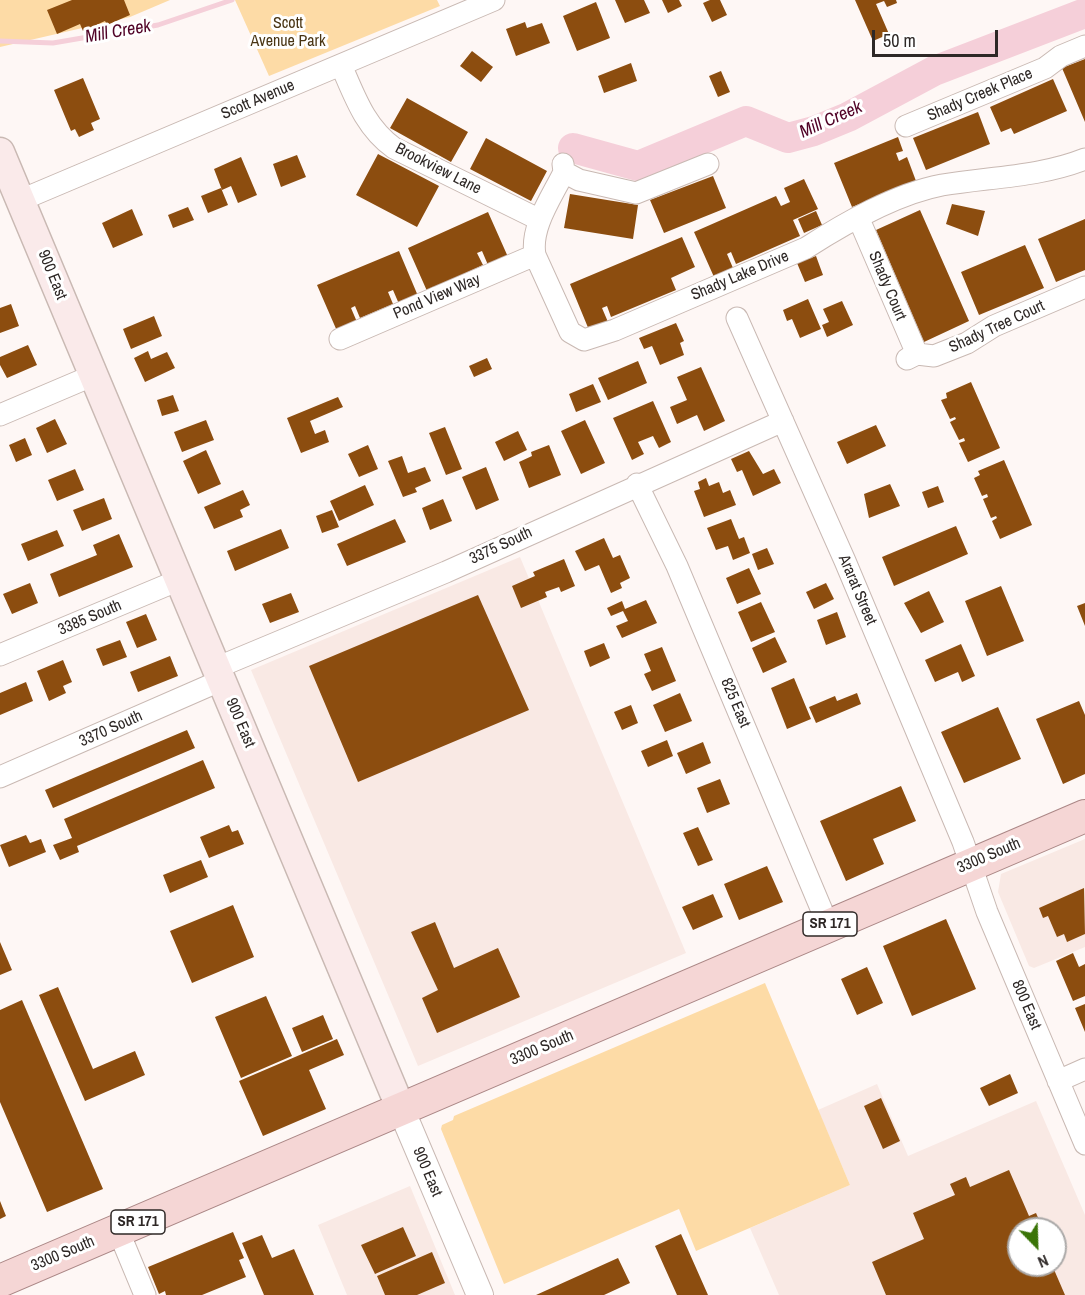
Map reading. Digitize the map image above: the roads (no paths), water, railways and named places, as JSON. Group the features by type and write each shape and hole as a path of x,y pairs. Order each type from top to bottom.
{"main road":[{"name":"900 East","path":"0,152 401,1109"},
{"name":"3300 South","path":"0,1281 1085,816"}],"street":[{"name":"Scott Avenue","path":"21,200 494,0"},
{"name":"Shady Creek Place","path":"906,126 1045,68 1060,56 1085,46"},
{"name":"Brookview Lane","path":"341,65 367,122 382,140 540,220"},
{"name":"Shady Lake Drive","path":"535,255 570,332 584,340 591,340 806,248 830,231 858,217 939,186 1036,173 1085,159"},
{"path":"535,255 533,246 540,220 564,168 579,180 636,193 708,164"},
{"name":"Shady Court","path":"858,217 912,357"},
{"name":"Pond View Way","path":"340,339 535,255"},
{"name":"Shady Tree Court","path":"912,357 934,356 967,343 994,326 1085,287"},
{"name":"Ararat Street","path":"737,318 963,842 969,865"},
{"path":"0,415 94,375"},
{"name":"3375 South","path":"219,674 637,484 783,421"},
{"name":"825 East","path":"637,484 677,566 828,925"},
{"name":"3385 South","path":"0,655 179,580"},
{"name":"3370 South","path":"0,777 219,674"},
{"name":"800 East","path":"969,865 1085,1144"},
{"path":"1058,1081 1085,1069"},
{"name":"900 East","path":"401,1109 480,1295"},
{"path":"118,1230 145,1295"}],"waterway":[{"name":"Mill Creek","path":"0,41 53,43 158,25 232,0"},
{"name":"Mill Creek","path":"573,148 638,166 746,121 788,138 814,131 848,117 934,71 1085,13"}],"park label":[{"name":"Scott Avenue Park","path":"288,33"}]}
